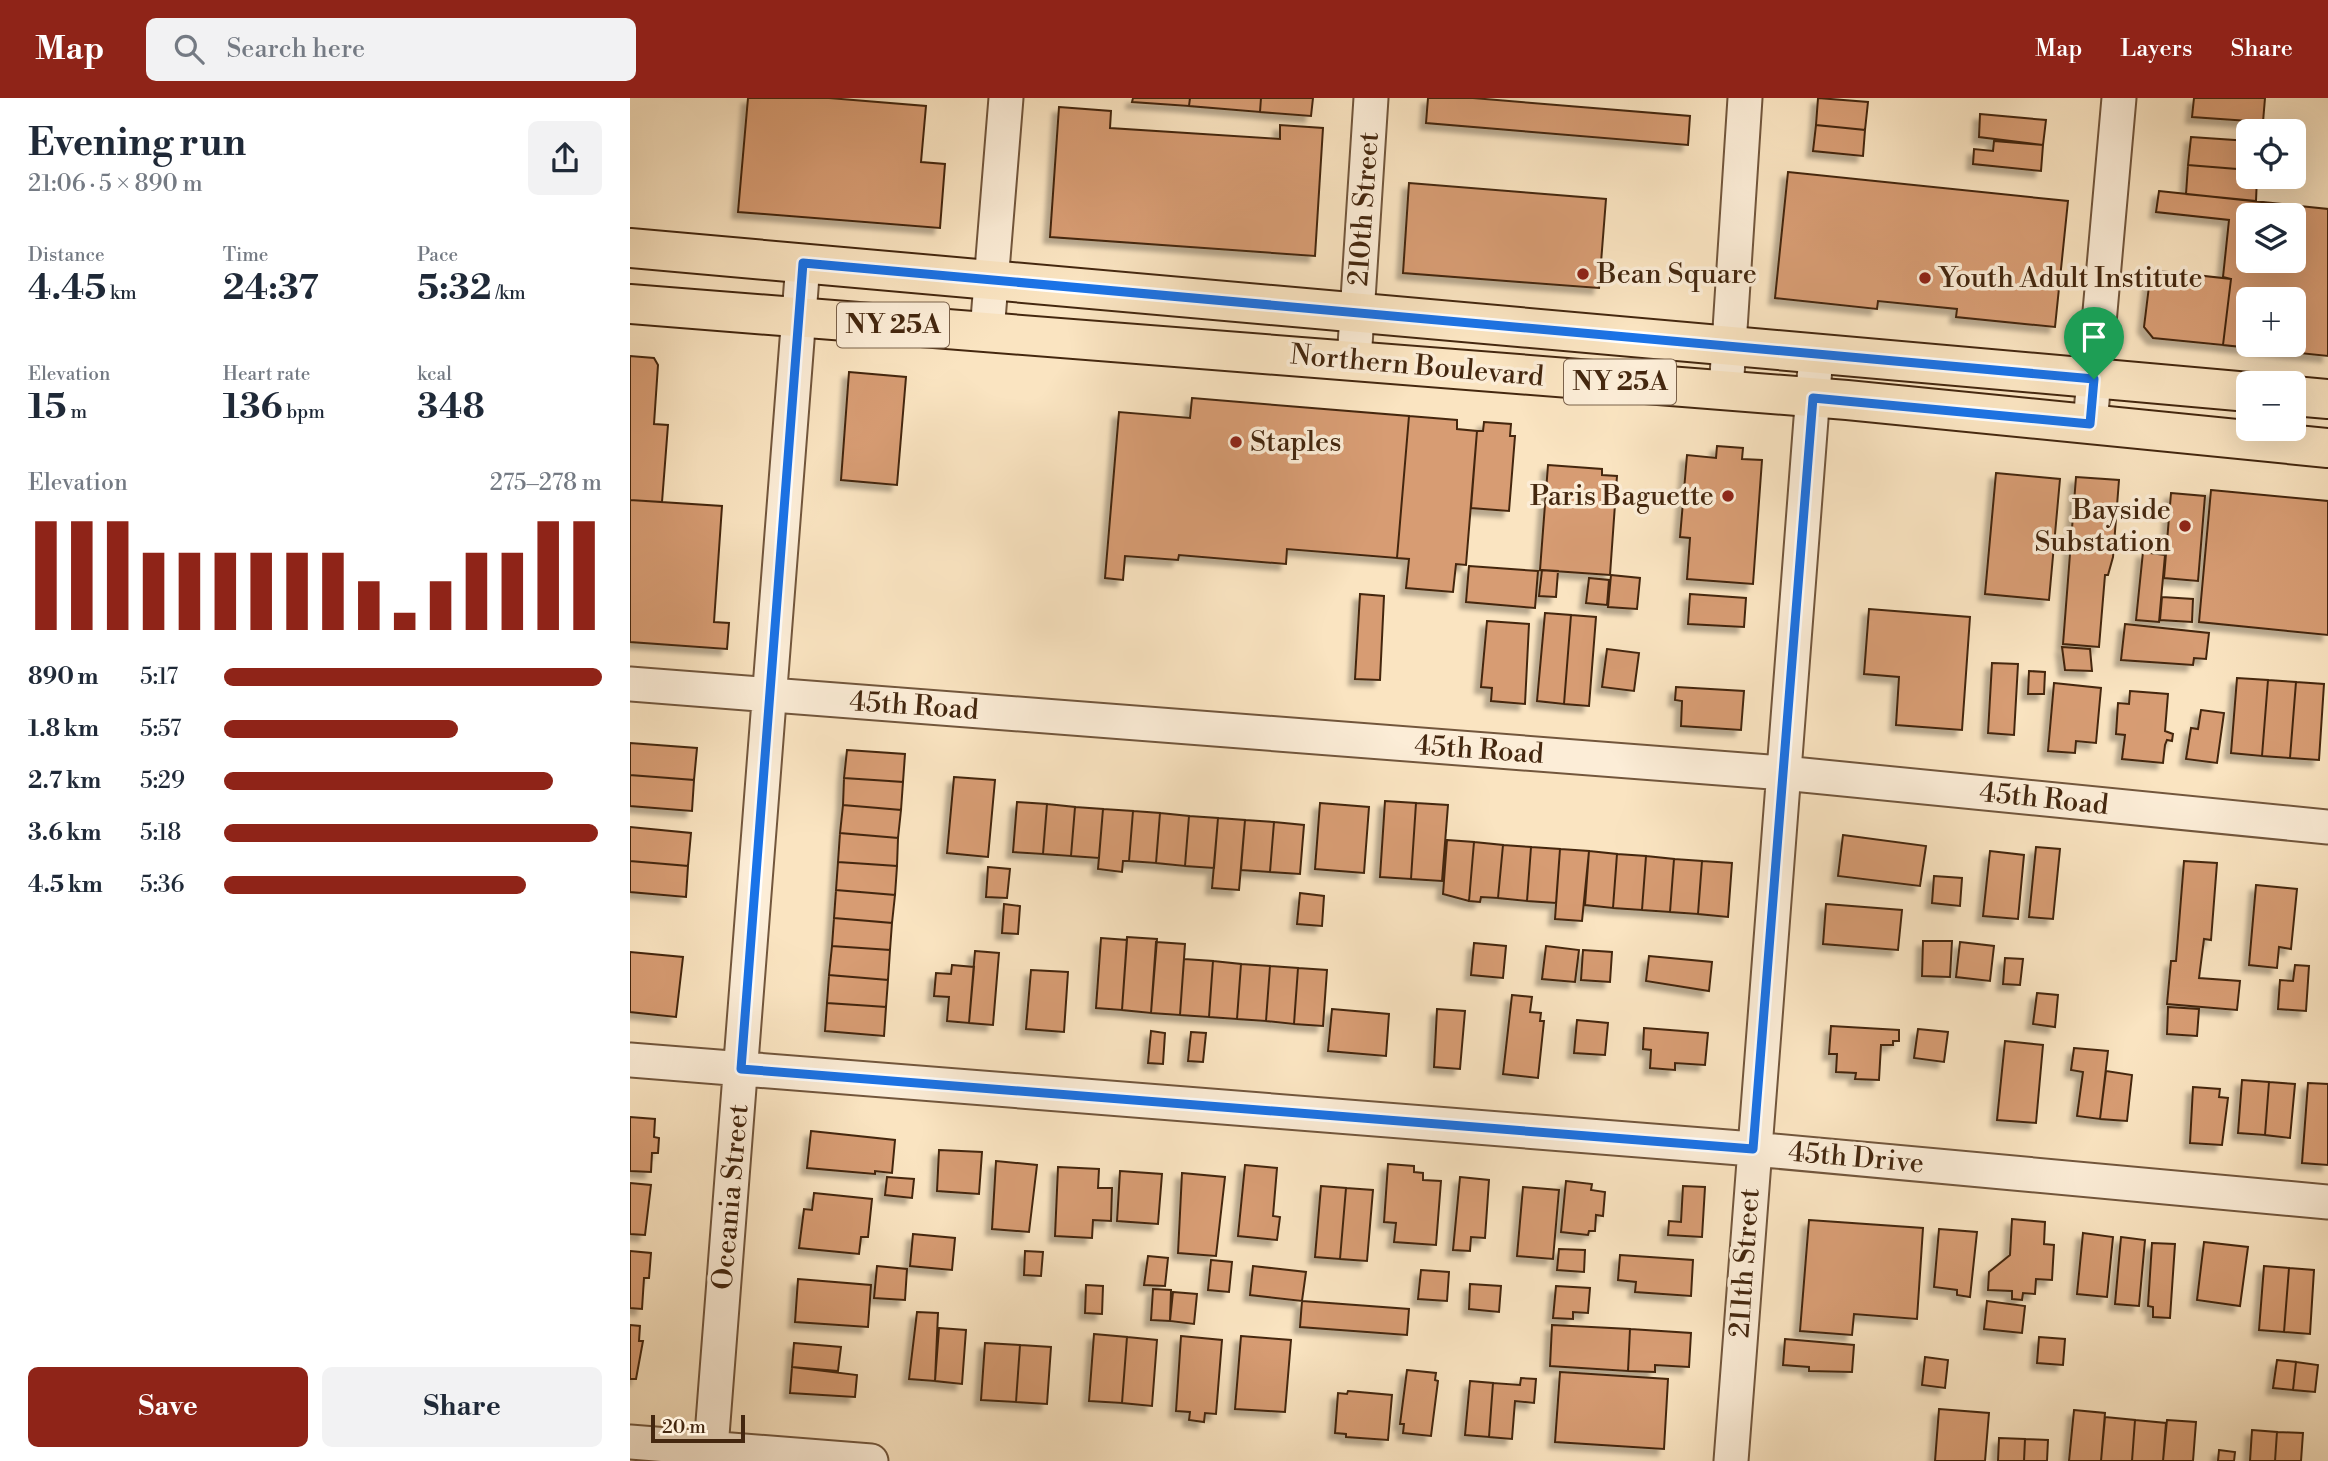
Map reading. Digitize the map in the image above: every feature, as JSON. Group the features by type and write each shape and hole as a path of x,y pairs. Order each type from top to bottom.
{"main road":[{"name":"Northern Boulevard","path":"630,248 2236,391"},
{"name":"Northern Boulevard","path":"630,304 1813,398 2328,448"},
{"path":"2306,397 2328,400"}],"street":[{"path":"987,332 1006,98"},
{"name":"210th Street","path":"1354,361 1371,98"},
{"path":"1726,391 1745,98"},
{"path":"2090,424 2119,98"},
{"name":"Oceania Street","path":"710,1455 803,263"},
{"name":"211th Street","path":"1731,1461 1816,354"},
{"name":"45th Road","path":"630,684 1783,774 2328,827"},
{"name":"45th Drive","path":"630,1060 1753,1149 2328,1202"},
{"path":"630,1442 710,1455 871,1461"}],"building":[{"path":"748,98 829,98 926,106 921,162 945,164 940,228 738,212"},
{"path":"1133,98 1190,98 1189,106 1132,102"},
{"path":"1190,98 1261,98 1260,112 1189,106"},
{"path":"1261,98 1313,98 1311,116 1260,112"},
{"path":"1428,98 1473,98 1690,116 1688,145 1426,123"},
{"path":"1818,98 1868,102 1865,130 1816,125"},
{"path":"2194,98 2265,98 2263,119 2192,117"},
{"path":"1059,107 1111,111 1110,128 1280,139 1280,125 1323,128 1315,256 1050,237"},
{"path":"1980,114 2046,120 2043,145 1979,137"},
{"path":"1816,125 1865,130 1863,156 1813,151"},
{"path":"2191,137 2236,140 2236,169 2188,165"},
{"path":"1994,141 2043,145 2041,171 1973,164 1974,149 1993,151"},
{"path":"2188,165 2236,169 2236,189 2256,189 2256,201 2186,194"},
{"path":"1788,172 2068,201 2055,327 1956,317 1957,309 1878,301 1877,309 1775,298"},
{"path":"1409,183 1606,199 1599,288 1403,273"},
{"path":"2159,191 2272,203 2236,203 2236,273 2306,273 2306,207 2328,209 2328,356 2306,354 2306,287 2236,287 2236,346 2223,345 2231,279 2223,277 2229,220 2156,212"},
{"path":"2151,270 2231,279 2223,345 2153,338 2144,327"},
{"path":"630,356 654,358 658,365 654,424 668,425 662,502 630,500"},
{"path":"849,372 906,377 897,485 841,480"},
{"path":"1192,398 1409,416 1397,558 1287,549 1286,564 1179,555 1178,560 1125,556 1123,580 1105,578 1119,412 1190,418"},
{"path":"1409,416 1457,420 1457,429 1477,431 1466,565 1456,564 1453,592 1406,588 1409,559 1397,558"},
{"path":"1484,422 1511,424 1510,436 1515,436 1509,511 1471,508 1477,431 1483,431"},
{"path":"1717,446 1743,448 1742,459 1762,460 1753,584 1687,579 1690,538 1680,537 1687,455 1716,458"},
{"path":"1548,465 1602,469 1602,475 1617,476 1610,575 1540,570"},
{"path":"1996,473 2060,479 2049,600 1985,594"},
{"path":"2076,477 2119,480 2113,557 2108,575 2105,575 2099,647 2063,644"},
{"path":"2211,490 2328,501 2328,635 2199,622"},
{"name":"Bayside Substation","path":"2171,493 2205,496 2198,581 2164,578"},
{"path":"630,500 722,506 714,622 729,623 727,649 630,642"},
{"path":"2143,552 2165,555 2159,622 2136,620"},
{"path":"1469,566 1538,571 1535,608 1466,602"},
{"path":"1542,570 1558,571 1556,597 1539,596"},
{"path":"1611,575 1640,578 1637,609 1608,607"},
{"path":"1589,578 1609,580 1607,605 1586,603"},
{"path":"1360,594 1384,596 1380,680 1355,679"},
{"path":"1690,594 1746,598 1744,627 1688,624"},
{"path":"2162,597 2193,599 2192,622 2160,620"},
{"path":"1869,609 1970,617 1962,730 1896,725 1899,677 1864,674"},
{"path":"1545,613 1571,615 1564,704 1537,701"},
{"path":"1571,615 1596,617 1589,706 1564,704"},
{"path":"1487,621 1529,624 1525,704 1491,701 1492,688 1481,687"},
{"path":"2125,624 2209,633 2206,659 2194,658 2193,665 2121,660"},
{"path":"2062,647 2090,649 2092,671 2065,670"},
{"path":"1607,649 1639,653 1634,691 1602,687"},
{"path":"1992,663 2018,664 2014,735 1988,733"},
{"path":"2029,671 2045,672 2044,694 2028,694"},
{"path":"2237,678 2268,680 2262,756 2231,753"},
{"path":"2268,680 2296,682 2290,758 2262,756"},
{"path":"2296,682 2324,684 2319,760 2290,758"},
{"path":"2054,683 2101,688 2096,743 2076,741 2075,753 2048,751"},
{"path":"1676,687 1744,691 1741,730 1681,726 1682,701 1675,700"},
{"path":"2130,691 2168,694 2165,731 2173,734 2172,741 2167,740 2165,745 2163,763 2122,759 2125,735 2116,734 2118,703 2129,704"},
{"path":"2201,710 2224,713 2217,763 2186,759 2191,728 2198,729"},
{"path":"630,743 697,748 694,780 630,775"},
{"path":"847,750 905,754 903,782 844,778"},
{"path":"630,775 694,780 692,811 630,806"},
{"path":"954,777 995,780 988,857 947,853"},
{"path":"844,778 903,782 901,810 843,805"},
{"path":"1385,801 1416,803 1411,879 1380,877"},
{"path":"1017,802 1047,804 1043,854 1013,852"},
{"path":"1320,803 1369,807 1364,873 1315,869"},
{"path":"1416,803 1448,805 1442,881 1411,879"},
{"path":"1047,804 1075,807 1071,856 1043,854"},
{"path":"843,805 901,810 898,838 840,833"},
{"path":"1075,807 1103,809 1099,858 1071,856"},
{"path":"1103,809 1133,811 1129,861 1123,861 1122,872 1098,869"},
{"path":"1133,811 1160,813 1156,863 1129,861"},
{"path":"1160,813 1189,816 1185,866 1156,863"},
{"path":"1189,816 1218,818 1214,868 1185,866"},
{"path":"1218,818 1245,820 1239,890 1212,888"},
{"path":"1245,820 1274,822 1270,872 1241,870"},
{"path":"1274,822 1304,825 1300,874 1270,872"},
{"path":"630,827 691,833 688,866 630,861"},
{"path":"840,833 898,838 897,866 838,862"},
{"path":"1843,835 1926,846 1920,886 1838,876"},
{"path":"1447,840 1474,842 1469,901 1443,894"},
{"path":"1474,842 1503,845 1498,898 1481,897 1480,902 1469,901"},
{"path":"1503,845 1531,847 1527,901 1498,898"},
{"path":"1531,847 1560,849 1556,903 1527,901"},
{"path":"2036,847 2060,849 2053,919 2029,917"},
{"path":"1560,849 1589,851 1582,921 1555,919"},
{"path":"1589,851 1617,854 1613,908 1585,905"},
{"path":"1990,851 2024,855 2018,919 1983,916"},
{"path":"1617,854 1646,856 1642,910 1613,908"},
{"path":"1646,856 1674,859 1670,912 1642,910"},
{"path":"1674,859 1702,861 1698,914 1670,912"},
{"path":"630,861 688,866 686,897 630,892"},
{"path":"1702,861 1732,863 1728,917 1698,914"},
{"path":"2184,861 2217,863 2211,940 2204,939 2199,978 2240,981 2237,1010 2167,1004 2171,961 2176,961"},
{"path":"838,862 897,866 895,895 836,890"},
{"path":"988,867 1010,869 1007,898 986,897"},
{"path":"1934,876 1962,878 1960,906 1932,903"},
{"path":"2256,885 2297,889 2291,949 2279,947 2277,968 2249,965"},
{"path":"836,890 895,895 892,923 834,918"},
{"path":"1300,893 1324,896 1322,926 1297,924"},
{"path":"1004,904 1020,906 1018,934 1002,933"},
{"path":"1826,904 1902,910 1898,950 1823,944"},
{"path":"834,918 892,923 890,950 832,946"},
{"path":"1127,937 1157,939 1151,1013 1122,1010"},
{"path":"1101,938 1127,940 1122,1010 1096,1008"},
{"path":"1923,941 1952,941 1950,977 1922,976"},
{"path":"1156,942 1185,944 1180,1015 1151,1013"},
{"path":"1960,942 1994,946 1990,981 1956,977"},
{"path":"1474,943 1506,946 1503,978 1471,975"},
{"path":"832,946 890,950 888,980 829,975"},
{"path":"1546,946 1579,950 1575,982 1542,979"},
{"path":"1583,950 1612,952 1610,982 1581,980"},
{"path":"975,951 999,953 993,1025 969,1023"},
{"path":"630,952 683,957 676,1017 630,1012"},
{"path":"1649,956 1712,962 1709,991 1646,981"},
{"path":"2005,958 2023,959 2020,985 2003,984"},
{"path":"1184,959 1213,961 1209,1017 1180,1015"},
{"path":"1213,961 1241,964 1237,1019 1209,1017"},
{"path":"1241,964 1270,966 1266,1021 1237,1019"},
{"path":"952,965 974,967 969,1023 947,1021 949,997 934,996 936,973 951,974"},
{"path":"2295,965 2309,966 2306,1011 2278,1009 2280,980 2293,981"},
{"path":"1270,966 1298,968 1294,1024 1266,1021"},
{"path":"1298,968 1327,970 1323,1026 1294,1024"},
{"path":"1031,970 1068,972 1064,1032 1026,1029"},
{"path":"829,975 888,980 886,1007 827,1003"},
{"path":"2037,993 2058,995 2055,1027 2033,1024"},
{"path":"1512,995 1532,997 1530,1012 1541,1013 1540,1021 1544,1021 1538,1078 1503,1074"},
{"path":"827,1003 886,1007 884,1036 825,1031"},
{"path":"2168,1007 2199,1009 2197,1036 2167,1034"},
{"path":"1332,1009 1389,1014 1386,1056 1328,1051"},
{"path":"1437,1009 1465,1011 1460,1069 1434,1067"},
{"path":"1577,1020 1608,1023 1605,1055 1574,1053"},
{"path":"1831,1026 1899,1030 1899,1041 1893,1041 1893,1045 1881,1045 1879,1080 1855,1079 1856,1073 1836,1072 1837,1054 1829,1054"},
{"path":"1644,1028 1708,1033 1705,1065 1675,1063 1675,1070 1650,1068 1651,1050 1643,1049"},
{"path":"1918,1029 1948,1032 1944,1062 1914,1058"},
{"path":"1151,1031 1165,1033 1163,1064 1148,1063"},
{"path":"1191,1032 1206,1033 1203,1062 1188,1061"},
{"path":"2005,1041 2043,1045 2036,1123 1997,1120"},
{"path":"2074,1048 2108,1051 2100,1119 2077,1116 2083,1072 2071,1070"},
{"path":"2106,1071 2132,1075 2127,1121 2100,1119"},
{"path":"2242,1080 2269,1082 2265,1135 2238,1133"},
{"path":"2269,1082 2295,1084 2290,1138 2265,1135"},
{"path":"2308,1083 2328,1084 2328,1165 2302,1163"},
{"path":"2193,1087 2220,1089 2219,1097 2228,1098 2222,1145 2190,1143"},
{"path":"630,1117 655,1119 654,1137 659,1138 658,1153 652,1153 651,1172 630,1171"},
{"path":"811,1131 895,1140 892,1173 807,1168"},
{"path":"939,1150 982,1152 979,1194 937,1191"},
{"path":"996,1161 1037,1165 1029,1232 992,1229"},
{"path":"1388,1164 1414,1166 1414,1172 1423,1173 1423,1180 1441,1181 1436,1245 1394,1242 1396,1223 1384,1222"},
{"path":"1245,1165 1277,1168 1273,1216 1280,1217 1277,1240 1238,1236"},
{"path":"1058,1167 1099,1169 1098,1188 1112,1188 1111,1221 1093,1220 1092,1238 1055,1236"},
{"path":"1120,1171 1162,1174 1158,1224 1117,1221"},
{"path":"1182,1173 1225,1177 1216,1256 1178,1253"},
{"path":"887,1177 914,1179 912,1198 885,1195"},
{"path":"1460,1177 1489,1180 1485,1238 1471,1237 1470,1251 1453,1250"},
{"path":"1566,1181 1592,1184 1591,1190 1605,1192 1603,1216 1596,1215 1595,1231 1589,1231 1588,1235 1561,1232"},
{"path":"630,1183 651,1185 645,1235 630,1234"},
{"path":"1321,1186 1346,1188 1340,1259 1315,1257"},
{"path":"1683,1186 1705,1187 1702,1237 1668,1235 1669,1221 1681,1222"},
{"path":"1523,1187 1559,1190 1553,1259 1517,1256"},
{"path":"1346,1188 1373,1190 1367,1261 1340,1259"},
{"path":"814,1193 872,1199 868,1237 861,1237 859,1254 799,1248 804,1209 812,1210"},
{"path":"2012,1219 2045,1222 2044,1244 2054,1245 2052,1280 2036,1279 2035,1294 2023,1293 2022,1300 2012,1299 2012,1291 1988,1290 1989,1272 2010,1255"},
{"path":"1809,1220 1923,1228 1917,1319 1854,1314 1852,1335 1800,1331"},
{"path":"1939,1229 1977,1232 1970,1297 1957,1295 1957,1290 1934,1287"},
{"path":"2083,1233 2113,1237 2107,1297 2077,1294"},
{"path":"913,1234 955,1238 952,1270 910,1266"},
{"path":"2121,1237 2145,1240 2139,1306 2115,1304"},
{"path":"2204,1242 2248,1247 2240,1306 2197,1300"},
{"path":"2152,1243 2175,1244 2170,1318 2153,1317 2153,1307 2148,1306"},
{"path":"1559,1249 1585,1250 1584,1272 1557,1270"},
{"path":"630,1251 651,1253 649,1278 644,1278 642,1309 630,1308"},
{"path":"1025,1251 1043,1252 1041,1276 1024,1275"},
{"path":"1620,1255 1693,1260 1691,1296 1635,1292 1636,1282 1618,1280"},
{"path":"1148,1256 1168,1258 1165,1286 1144,1285"},
{"path":"1211,1260 1232,1262 1229,1292 1208,1290"},
{"path":"877,1266 907,1269 905,1300 874,1298"},
{"path":"1253,1266 1306,1272 1302,1301 1250,1295"},
{"path":"2264,1266 2289,1268 2284,1332 2259,1330"},
{"path":"2289,1268 2314,1270 2310,1334 2284,1332"},
{"path":"1421,1270 1449,1272 1447,1301 1418,1299"},
{"path":"798,1279 871,1285 868,1327 795,1322"},
{"path":"1470,1284 1501,1286 1499,1312 1469,1309"},
{"path":"1086,1285 1103,1286 1102,1314 1085,1313"},
{"path":"1556,1286 1590,1288 1588,1313 1573,1312 1573,1319 1553,1318"},
{"path":"1153,1289 1171,1290 1170,1321 1151,1320"},
{"path":"1173,1292 1197,1294 1194,1324 1170,1321"},
{"path":"1302,1301 1409,1309 1407,1335 1300,1327"},
{"path":"1987,1301 2025,1306 2022,1333 1984,1329"},
{"path":"917,1312 938,1313 935,1381 909,1379"},
{"path":"630,1325 640,1326 639,1341 643,1341 636,1379 630,1379"},
{"path":"1552,1325 1630,1329 1628,1371 1550,1366"},
{"path":"939,1328 966,1330 962,1384 935,1381"},
{"path":"1630,1329 1691,1333 1689,1367 1655,1365 1655,1372 1628,1371"},
{"path":"1094,1334 1127,1337 1122,1403 1089,1401"},
{"path":"1181,1336 1222,1340 1216,1414 1205,1413 1204,1422 1189,1420 1190,1412 1176,1411"},
{"path":"1241,1336 1291,1340 1285,1412 1235,1409"},
{"path":"1127,1337 1157,1340 1152,1406 1122,1403"},
{"path":"2039,1337 2065,1339 2063,1365 2037,1363"},
{"path":"1785,1339 1854,1345 1852,1372 1809,1371 1809,1367 1783,1365"},
{"path":"794,1343 841,1347 838,1371 792,1367"},
{"path":"985,1343 1020,1345 1016,1402 981,1400"},
{"path":"1020,1345 1051,1347 1047,1404 1016,1402"},
{"path":"1925,1357 1948,1360 1945,1388 1922,1385"},
{"path":"2277,1360 2296,1362 2293,1390 2273,1388"},
{"path":"2296,1362 2318,1365 2315,1392 2293,1390"},
{"path":"792,1367 857,1375 855,1397 790,1393"},
{"path":"1407,1370 1436,1373 1435,1380 1438,1381 1431,1436 1403,1433 1404,1424 1400,1424"},
{"path":"1560,1372 1668,1379 1664,1449 1555,1442"},
{"path":"1521,1378 1536,1379 1534,1403 1515,1401 1512,1439 1489,1437 1493,1383 1520,1385"},
{"path":"1470,1381 1493,1383 1489,1437 1465,1435"},
{"path":"1348,1391 1392,1395 1388,1440 1346,1437 1346,1434 1335,1433 1338,1393 1347,1394"},
{"path":"1939,1409 1989,1413 1985,1461 1935,1461"},
{"path":"2074,1410 2105,1413 2101,1461 2069,1461"},
{"path":"2105,1417 2135,1420 2132,1461 2101,1461"},
{"path":"2135,1420 2166,1423 2163,1461 2132,1461"},
{"path":"2167,1420 2196,1422 2193,1461 2163,1461"},
{"path":"2252,1430 2277,1432 2275,1461 2250,1461"},
{"path":"2277,1432 2303,1433 2301,1461 2275,1461"},
{"path":"1999,1438 2025,1439 2024,1461 1998,1461"},
{"path":"2025,1439 2048,1440 2047,1461 2024,1461"},
{"path":"2219,1450 2235,1452 2234,1461 2218,1461"}],"place":[{"name":"Bean Square","path":"1583,274"},
{"name":"Youth Adult Institute","path":"1925,278"},
{"name":"Staples","path":"1236,442"},
{"name":"Paris Baguette","path":"1728,496"},
{"name":"Bayside Substation","path":"2185,526"}],"route":[{"path":"803,263 2094,379 2090,424 1813,398 1753,1149 741,1069 803,263"}]}
